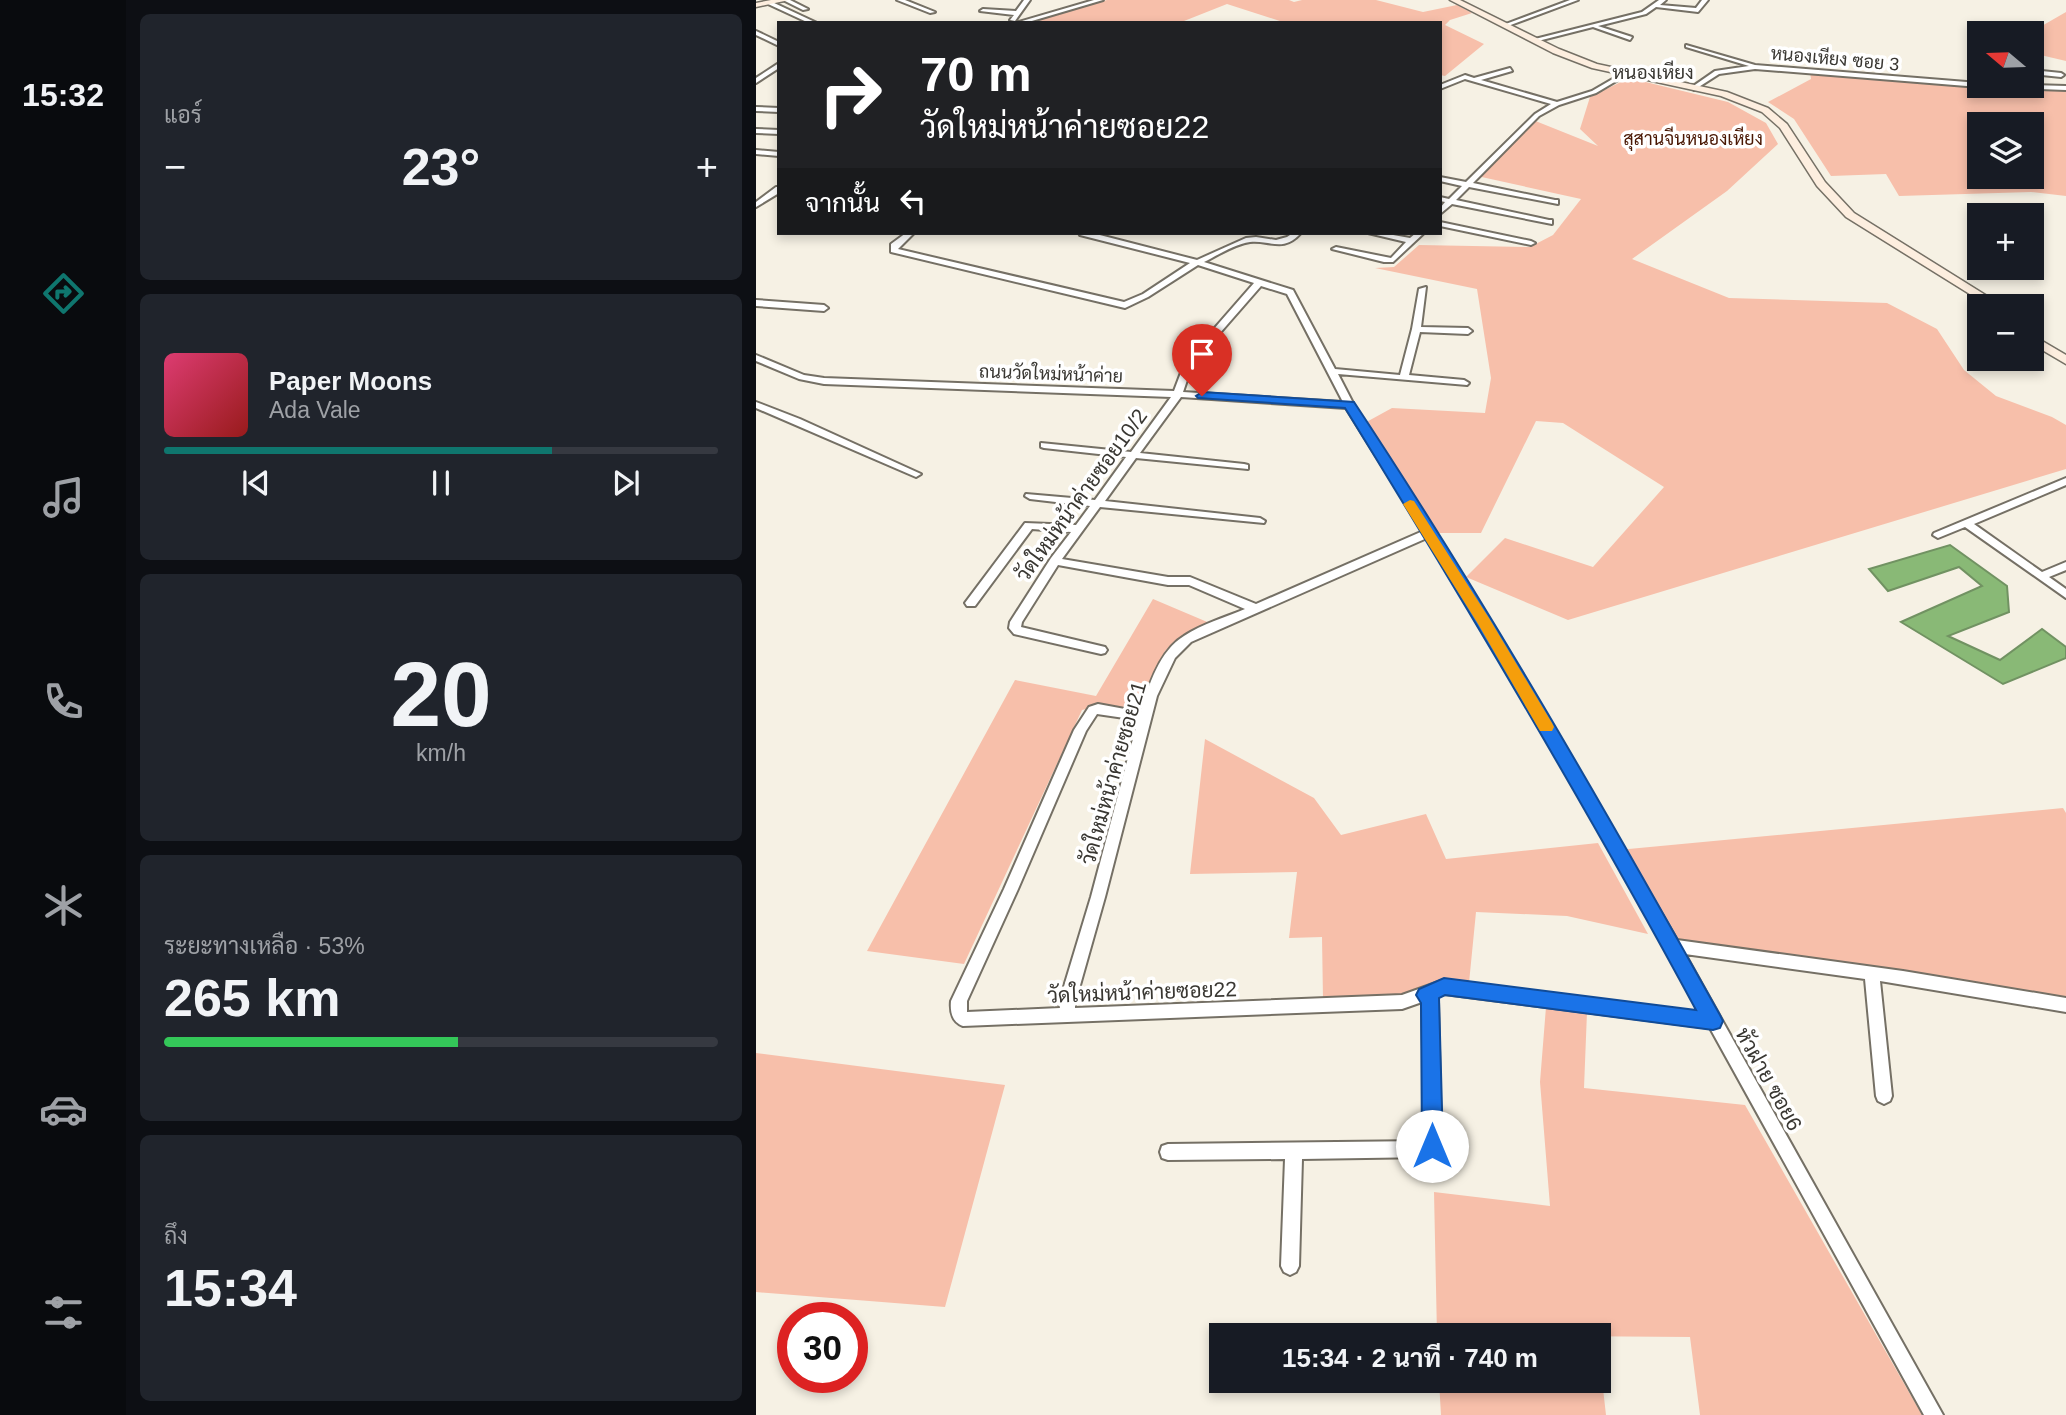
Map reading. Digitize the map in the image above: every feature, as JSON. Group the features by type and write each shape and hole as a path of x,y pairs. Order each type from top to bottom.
{"main road":[{"path":"756,5 786,0"},
{"path":"1454,0 1578,60 1625,74 1699,89 1743,105 1778,126 1821,184 1850,215 1978,294"},
{"path":"1778,126 1809,185 1839,217 1967,298"},
{"path":"2044,335 2066,349"},
{"path":"2044,346 2066,360"}],"street":[{"path":"786,0 805,9"},
{"path":"900,0 932,12"},
{"path":"1013,21 1027,0"},
{"path":"1025,21 1100,0"},
{"path":"1506,25 1575,0"},
{"path":"1534,40 1596,27 1650,11 1661,3 1698,10 1705,0"},
{"path":"771,2 810,21"},
{"path":"983,11 1017,13"},
{"path":"1596,27 1630,38"},
{"path":"756,33 777,43"},
{"path":"1688,46 1735,58 1755,67"},
{"path":"759,79 777,66"},
{"name":"หนองเหียง ซอย 3","path":"1699,89 1717,72 1755,67 1967,81"},
{"path":"1472,80 1510,70"},
{"path":"2044,73 2062,75"},
{"path":"1442,210 1537,116 1557,104 1594,92 1625,74"},
{"path":"759,79 777,78"},
{"path":"1442,85 1460,78 1557,104"},
{"path":"2044,87 2066,88"},
{"path":"756,109 777,109"},
{"path":"756,131 777,132"},
{"path":"756,152 777,154"},
{"path":"1442,179 1555,202"},
{"path":"756,190 777,191"},
{"path":"756,205 777,191"},
{"path":"1442,199 1549,222"},
{"path":"1442,224 1531,243"},
{"path":"908,235 894,246 894,250 1125,305 1137,302 1178,274 1244,241 1280,244 1289,242 1295,235"},
{"name":"หัวฝาย ซอย6","path":"1091,235 1200,263 1290,292 1349,405 1498,645 1671,946 1934,1415"},
{"path":"1382,235 1411,241"},
{"path":"1336,249 1393,260 1418,235"},
{"name":"วัดใหม่หน้าค่ายซอย10/2","path":"1101,650 1018,631 1015,628 1016,622 1055,561 1178,394 1188,365 1260,282"},
{"path":"1404,376 1423,289"},
{"path":"756,303 824,308"},
{"path":"1416,329 1468,331"},
{"name":"ถนนวัดใหม่หน้าค่าย","path":"756,358 802,377 824,381 1178,394 1349,405"},
{"path":"1330,370 1464,383"},
{"path":"756,405 800,421 865,454 916,474"},
{"path":"1044,445 1244,467"},
{"path":"1938,535 2066,481"},
{"path":"1030,496 1260,522"},
{"path":"1966,523 2066,594"},
{"path":"971,603 1029,525 1079,529"},
{"name":"วัดใหม่หน้าค่ายซอย21","path":"1069,1016 1067,1003 1146,717 1170,656 1179,645 1427,533"},
{"path":"1055,561 1168,581 1190,581 1256,609"},
{"path":"2041,576 2066,566"},
{"name":"วัดใหม่หน้าค่ายซอย22","path":"1146,717 1098,709 1093,710 1080,730 959,1001 958,1013 963,1019 1402,1002 1444,986 1713,1021"},
{"path":"1671,946 2066,1005"},
{"path":"1872,974 1884,1096"},
{"path":"1168,1152 1430,1149 1433,1142 1430,1001 1426,995"},
{"path":"1290,1266 1294,1150"}],"green space":[{"path":"1107,0 1376,0 1423,12 1457,5 1472,13 1450,20 1445,25 1484,44 1445,76 1442,75 1442,21 1280,21 1227,4 1184,21 1032,21"},
{"path":"2066,12 2066,61 2044,56 2044,25"},
{"path":"1810,72 1967,85 1967,98 2044,98 2044,87 2066,88 2066,196 2031,192 1899,196 1886,174 1831,176 1794,119 1768,102 1811,79"},
{"name":"สุสานจีนหนองเหียง","path":"1629,78 1728,102 1766,123 1778,144 1727,191 1632,259 1729,298 1887,303 1937,329 1964,370 1996,396 2066,425 2066,469 1568,620 1466,577 1505,538 1593,567 1664,487 1563,423 1536,421 1481,533 1428,533 1361,425 1392,408 1485,413 1491,378 1477,289 1375,268 1394,267 1419,245 1530,247 1553,235 1581,199 1477,176 1533,120 1598,146 1580,129 1590,97"},
{"path":"1153,599 1212,624 1179,638 1165,651 1138,711 1098,706 1082,710 964,964 867,951 1015,680 1096,696"},
{"path":"1205,739 1314,798 1341,835 1426,814 1446,859 1598,843 1648,934 1567,916 1476,912 1469,983 1398,999 1323,1000 1322,937 1289,938 1297,872 1190,874"},
{"path":"2063,808 2066,813 2066,997 1671,946 1618,850"},
{"path":"1546,1007 1587,1012 1584,1088 1745,1105 1922,1415 1700,1415 1690,1337 1611,1336 1611,1323 1437,1323 1434,1192 1550,1206 1540,1082"},
{"path":"756,1053 1005,1085 945,1307 756,1292"},
{"path":"1440,1393 1604,1393 1606,1415 1441,1415"}],"shaded area":[{"path":"1950,545 2007,586 2009,612 1948,636 2000,660 2042,629 2066,647 2066,658 2003,684 1901,622 1982,586 1959,567 1888,591 1869,569"}],"slow traffic":[{"path":"1410,504 1484,621 1546,727"}],"district":[{"name":"หนองเหียง","path":"1653,72"}],"route":[{"path":"1202,396 1349,405 1484,621 1630,870 1713,1021 1444,986 1426,995 1430,1001 1432,1146"}]}
